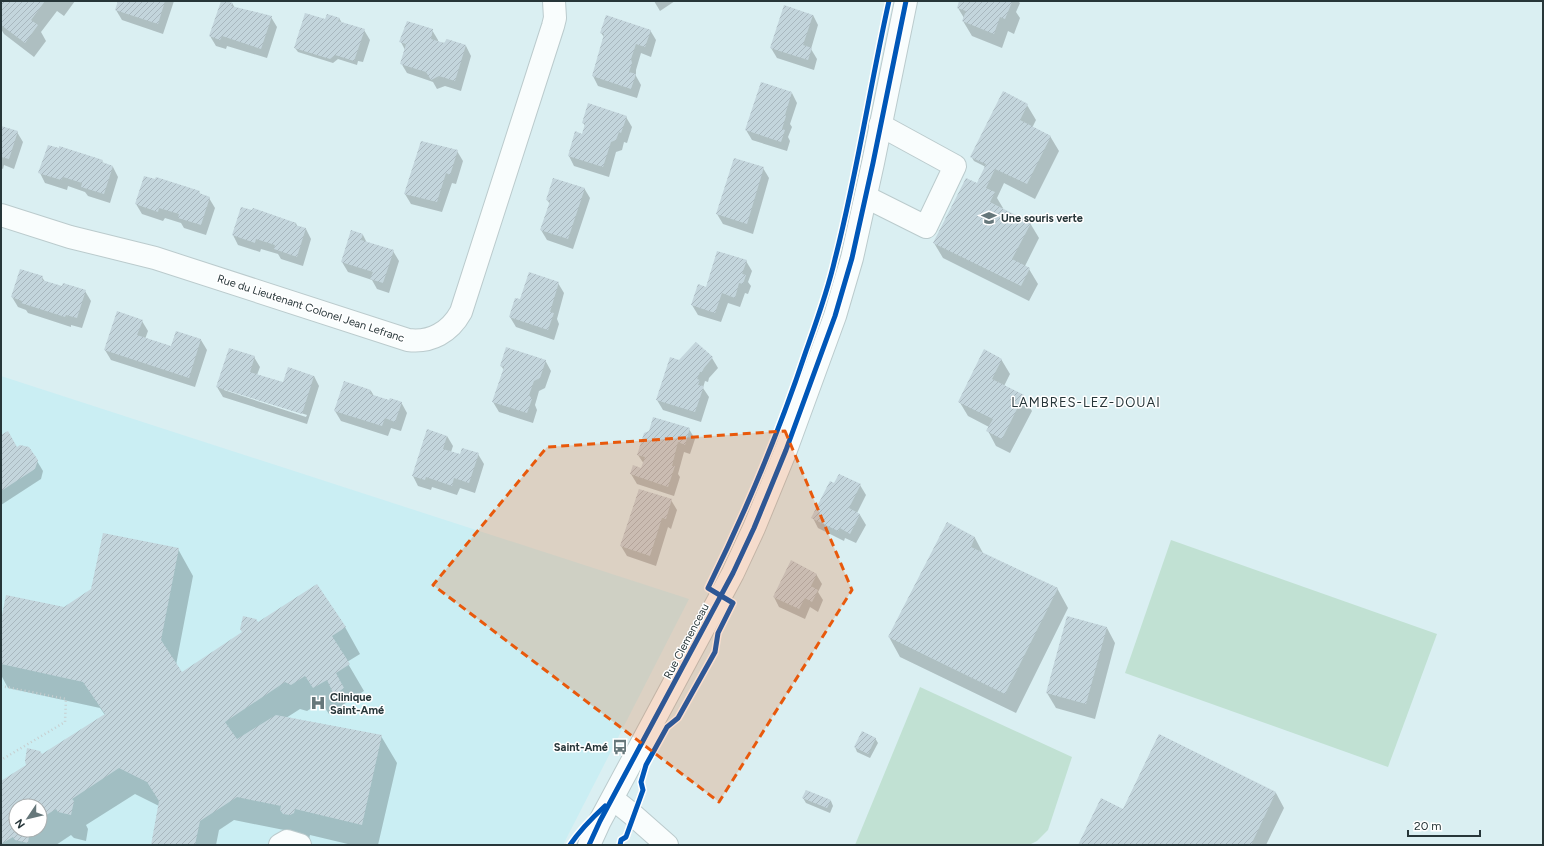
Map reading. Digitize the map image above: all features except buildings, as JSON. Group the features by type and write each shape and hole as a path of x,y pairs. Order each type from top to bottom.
{"street":[{"name":"Rue du Lieutenant Colonel Jean Lefranc","path":"1,215 70,237 155,258 408,340 417,341 436,337 452,326 460,312 553,26 555,18 554,1"},
{"name":"Rue Clemenceau","path":"589,845 600,821 722,596 754,528 786,450 835,316 852,258 906,1"},
{"path":"866,197 926,227 955,166 880,125"},
{"name":"Rue Clemenceau","path":"600,845 613,799"},
{"path":"613,799 667,845"},
{"path":"280,845 287,841 300,845"}],"path":[{"path":"1,686 66,699 65,722 1,760"}],"highlighted area":[{"path":"785,431 852,590 719,802 433,585 547,447"}],"shaded area":[{"name":"Clinique Saint-Amé","path":"1,376 689,599 563,845 1,845"}],"green space":[{"path":"1171,540 1437,634 1388,767 1125,673"},
{"path":"920,687 1072,757 1048,830 1037,841 1029,845 855,845"}],"cycle path":[{"path":"620,845 621,840 626,837 643,790 641,782 646,765 667,727 678,718 715,652 718,633 733,603 708,588 749,501 796,381 826,294 850,195 889,1"},
{"path":"589,845 600,821 733,573 754,528 786,450 835,316 852,258 906,1"},
{"path":"570,845 586,824 605,806"}],"place":[{"name":"Une souris verte","path":"989,218"},
{"name":"Clinique Saint-Amé","path":"318,703"},
{"name":"Saint-Amé","path":"620,747"}],"district":[{"name":"LAMBRES-LEZ-DOUAI","path":"1086,402"}]}
